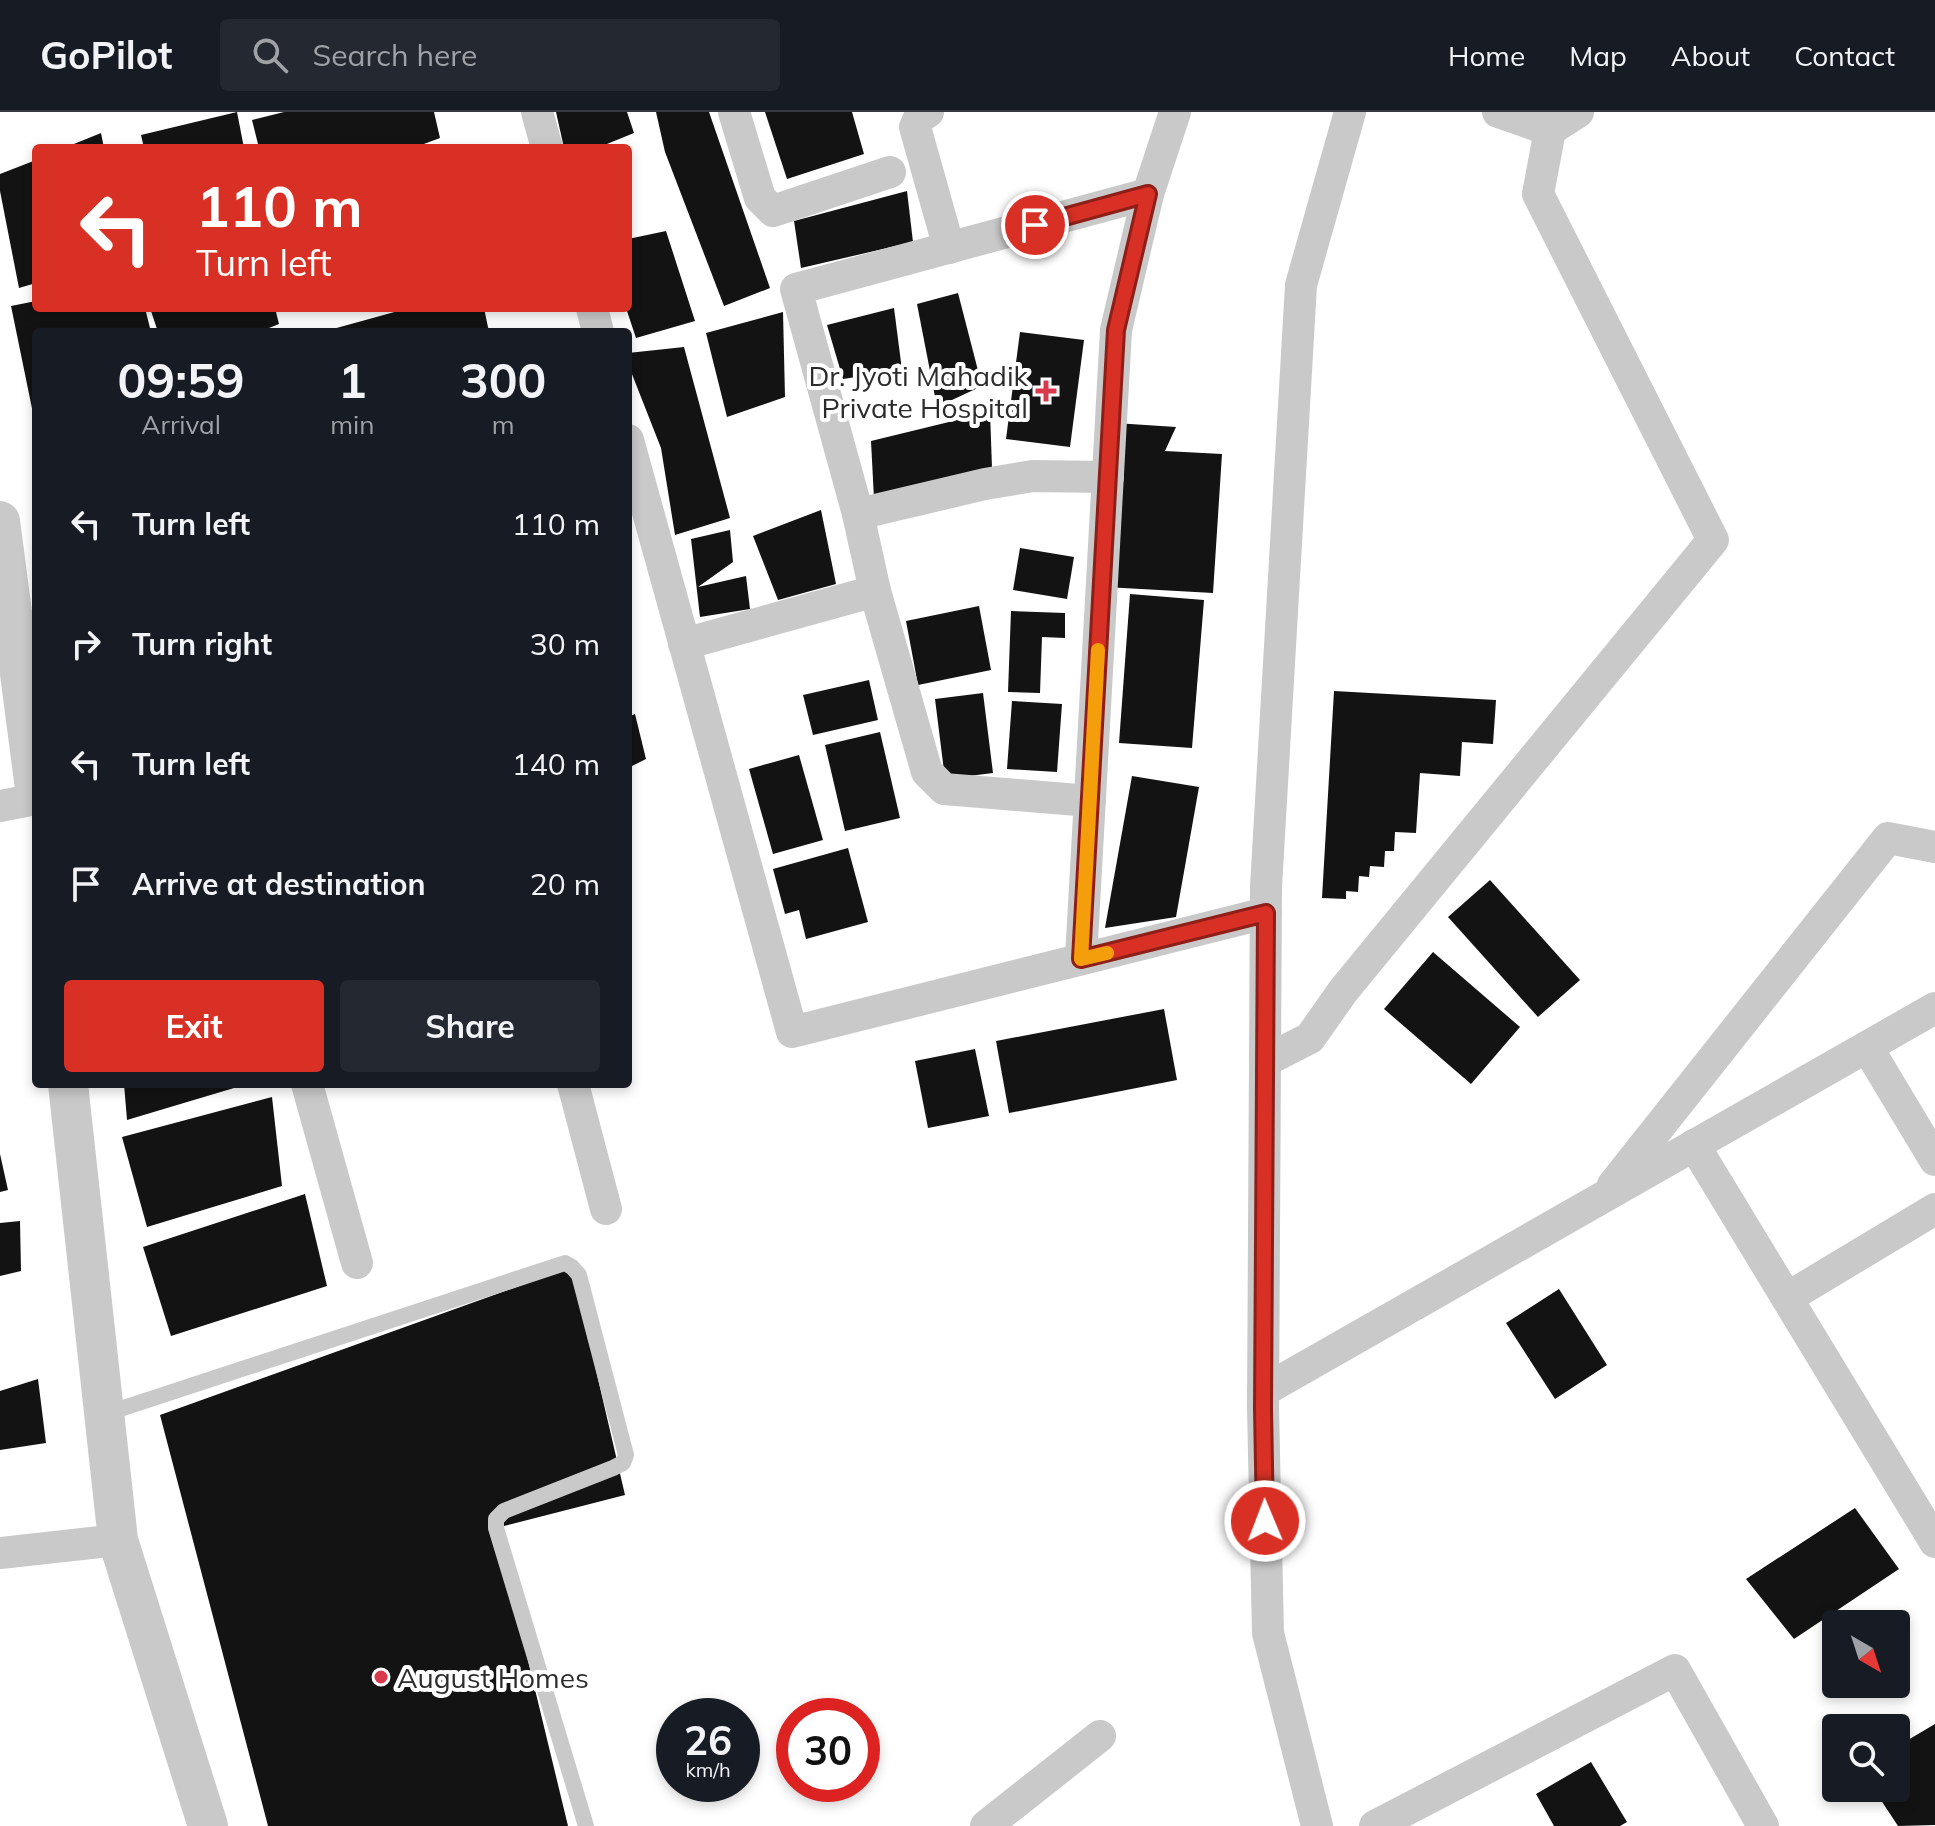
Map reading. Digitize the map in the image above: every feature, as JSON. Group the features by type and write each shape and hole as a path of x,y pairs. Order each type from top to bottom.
{"street":[{"path":"537,112 546,144"},
{"path":"734,112 760,198 773,211 890,172"},
{"path":"928,112 919,118 915,127 949,248"},
{"path":"1081,959 1116,330 1148,194 1175,112"},
{"path":"1317,1826 1268,1633 1263,1391 1266,913 1301,285 1350,112"},
{"path":"1498,112 1550,130"},
{"path":"1265,1061 1310,1038 1343,991 1713,540 1538,194 1550,130 1578,112"},
{"path":"1090,801 944,789 927,772 875,591 858,514 796,289 1148,194"},
{"path":"632,455 792,1032 1266,913"},
{"path":"858,514 1033,476 1108,477"},
{"path":"0,521 23,598 32,736"},
{"path":"684,644 875,591"},
{"path":"0,806 32,798"},
{"path":"1604,1197 1888,838 1935,847"},
{"path":"1263,1391 1935,1008"},
{"path":"1867,1047 1935,1160"},
{"path":"68,1088 118,1540 208,1826"},
{"path":"308,1088 357,1263"},
{"path":"574,1088 606,1209"},
{"path":"1694,1145 1933,1534"},
{"path":"1787,1298 1935,1209"},
{"path":"0,1553 118,1540"},
{"path":"1375,1826 1675,1670 1763,1826"},
{"path":"986,1826 1100,1736"}],"lane":[{"path":"104,1415 565,1263 572,1267 579,1275 626,1455 623,1463 613,1468 504,1511 496,1519 496,1528 586,1826"}],"building":[{"path":"237,112 243,144 143,144 141,135"},
{"path":"284,112 434,112 440,138 424,144 258,144 252,120"},
{"path":"556,112 627,112 634,133 607,144 563,144"},
{"path":"656,112 709,112 770,288 724,306 665,152"},
{"path":"765,112 852,112 864,154 787,179"},
{"path":"101,133 103,144 74,144"},
{"path":"32,162 32,284 19,288 0,191 0,174"},
{"path":"907,191 913,242 801,268 794,221"},
{"path":"666,231 695,321 636,338 627,312 632,312 632,238"},
{"path":"958,293 982,386 937,407 917,304"},
{"path":"32,302 32,312 146,312 150,328 32,328 32,408 11,306"},
{"path":"894,308 902,370 843,379 827,325"},
{"path":"151,312 276,312 279,324 269,328 157,328"},
{"path":"394,312 485,312 488,328 336,328"},
{"path":"783,312 785,397 727,417 706,333"},
{"path":"1020,332 1084,340 1070,447 1006,439"},
{"path":"684,347 730,518 675,535 661,448 632,374 632,353"},
{"path":"990,412 992,468 874,499 871,441"},
{"path":"1115,423 1176,427 1165,451 1222,454 1213,593 1105,587"},
{"path":"821,510 836,584 778,600 753,536"},
{"path":"730,530 733,562 698,587 746,576 750,609 700,617 691,539"},
{"path":"1020,548 1074,557 1067,599 1013,590"},
{"path":"1130,594 1204,600 1192,748 1119,743"},
{"path":"979,606 991,670 918,685 906,621"},
{"path":"1011,611 1065,613 1065,638 1042,637 1040,693 1008,692"},
{"path":"869,680 878,720 813,735 803,695"},
{"path":"1334,691 1496,700 1493,744 1462,742 1460,776 1420,773 1416,833 1395,832 1394,851 1385,851 1384,867 1370,866 1369,877 1359,876 1358,892 1346,891 1346,899 1322,898"},
{"path":"983,693 993,773 945,779 935,699"},
{"path":"1012,701 1062,704 1057,772 1007,769"},
{"path":"635,714 646,759 632,766 632,715"},
{"path":"880,732 900,818 845,831 825,745"},
{"path":"799,755 823,840 773,854 749,769"},
{"path":"1132,776 1199,787 1176,917 1105,928"},
{"path":"848,848 868,922 806,939 799,910 785,914 773,869"},
{"path":"1490,880 1580,980 1538,1017 1448,917"},
{"path":"1433,952 1520,1027 1471,1084 1384,1009"},
{"path":"1164,1009 1177,1080 1009,1113 996,1041"},
{"path":"975,1049 989,1116 928,1128 915,1061"},
{"path":"124,1088 234,1088 127,1120"},
{"path":"272,1097 282,1186 147,1227 122,1137"},
{"path":"0,1154 8,1190 0,1192"},
{"path":"305,1194 327,1286 171,1336 143,1247"},
{"path":"20,1221 21,1271 0,1276 0,1223"},
{"name":"August Homes","path":"572,1267 625,1495 496,1528 568,1826 268,1826 160,1415"},
{"path":"1559,1289 1607,1365 1555,1399 1506,1323"},
{"path":"38,1379 46,1443 0,1450 0,1391"},
{"path":"1855,1508 1899,1569 1838,1610 1822,1610 1822,1620 1794,1639 1746,1579"},
{"path":"1935,1724 1935,1825 1898,1826 1882,1802 1910,1802 1910,1739"},
{"path":"1591,1762 1627,1822 1620,1826 1554,1826 1536,1794"}],"slow traffic":[{"path":"1098,650 1081,959 1107,953"}],"place":[{"name":"Dr. Jyoti Mahadik Private Hospital","path":"1046,391"},
{"name":"August Homes","path":"381,1677"}],"route":[{"path":"1035,225 1148,194 1116,330 1081,959 1266,913 1265,1521"}]}
